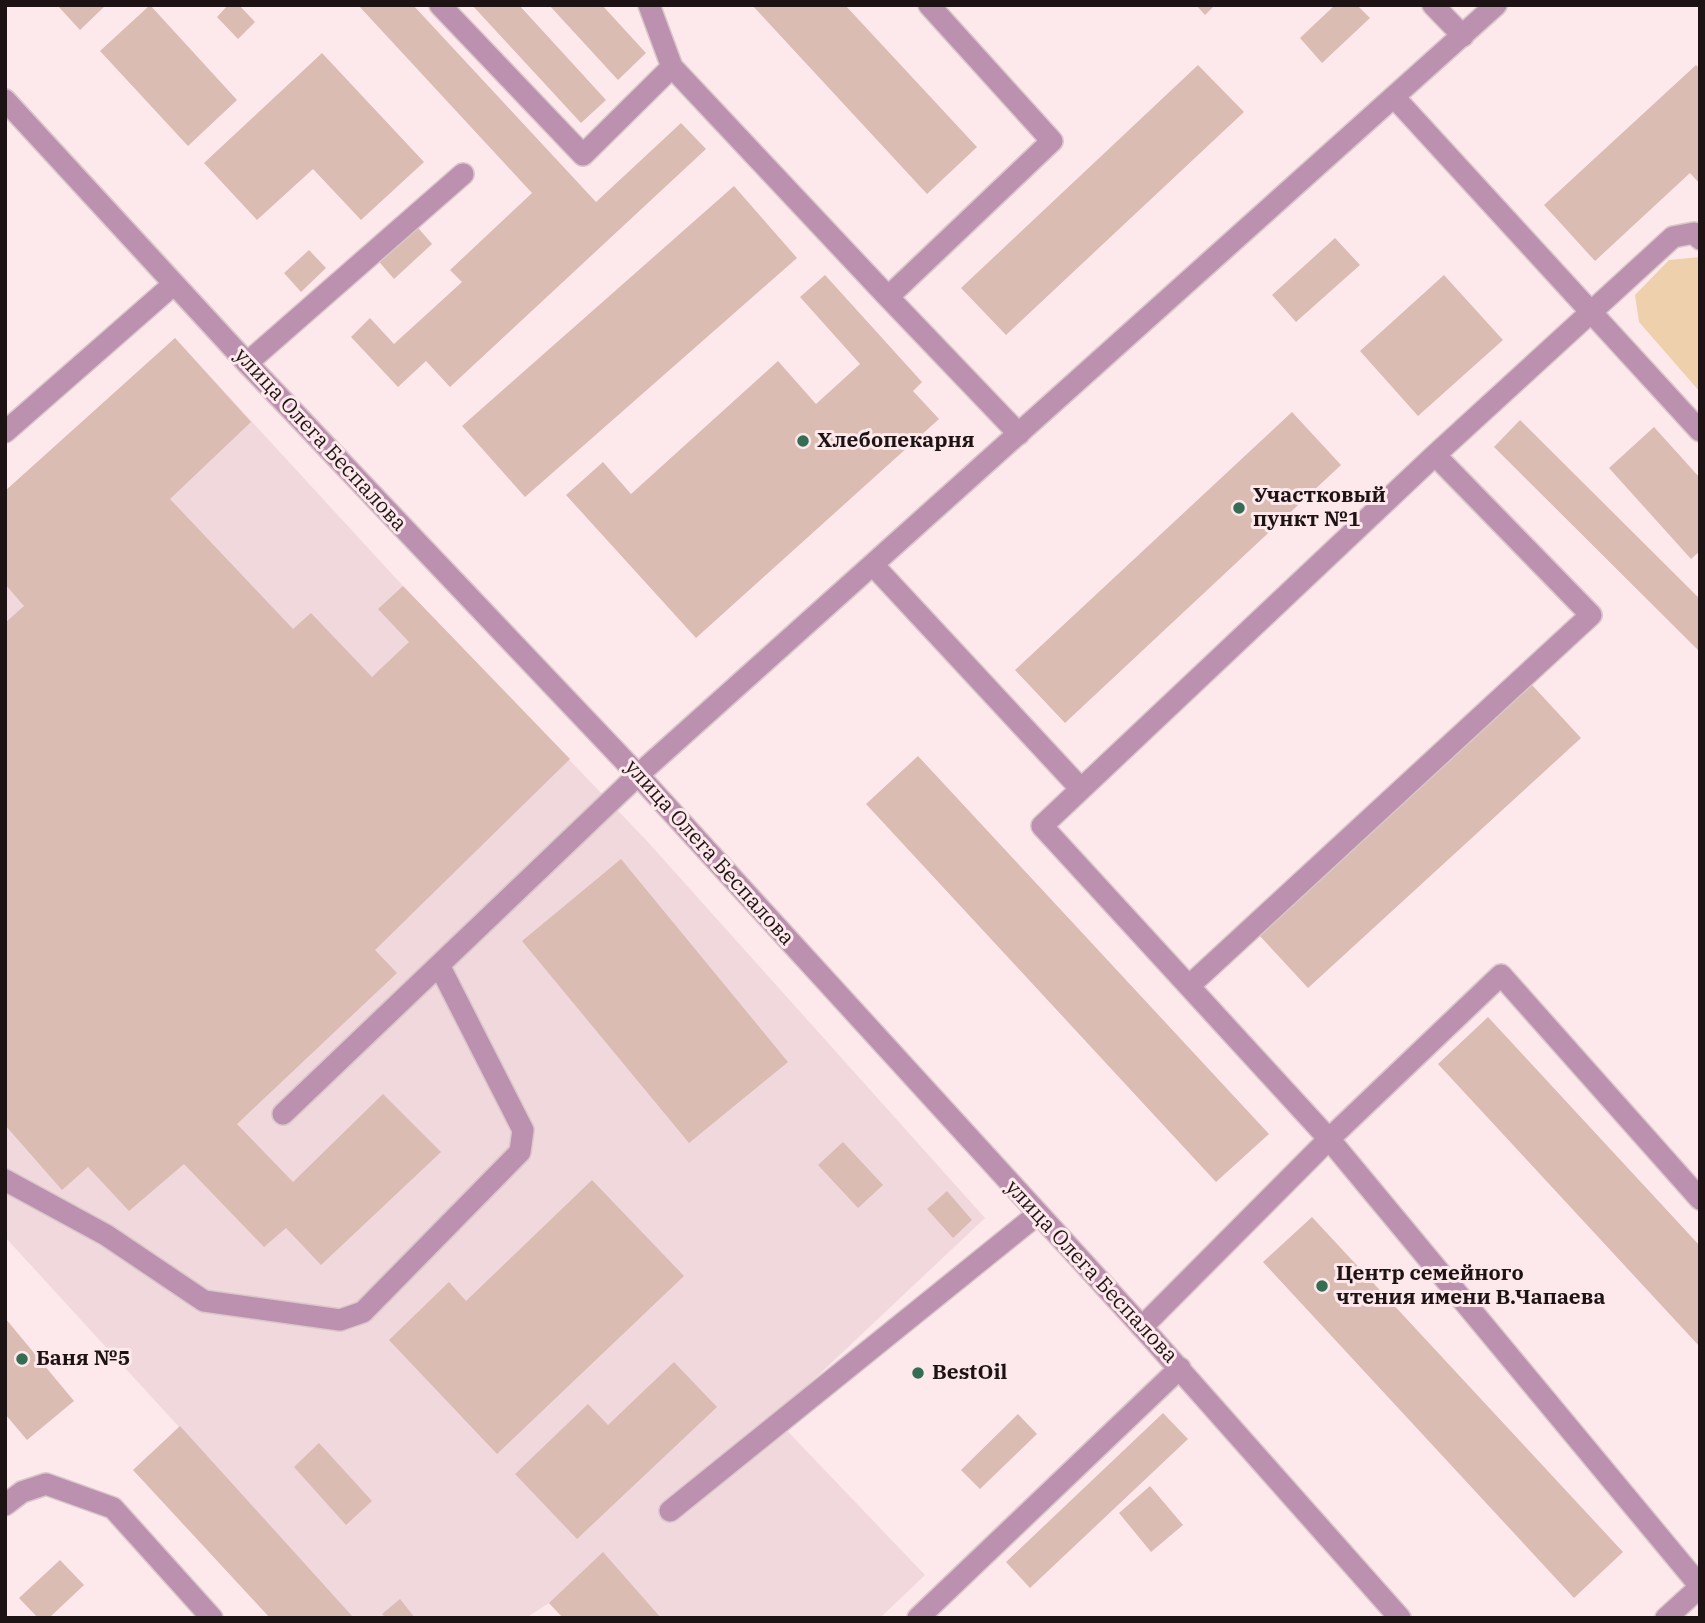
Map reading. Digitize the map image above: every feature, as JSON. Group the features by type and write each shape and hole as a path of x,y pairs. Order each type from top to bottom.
{"street":[{"path":"440,5 583,155 672,67"},
{"path":"649,5 672,67 1018,434"},
{"path":"888,297 1052,141 929,5"},
{"path":"1433,5 1463,36"},
{"path":"283,1114 638,775 1496,5"},
{"path":"1394,97 1700,430"},
{"name":"улица Олега Беспалова","path":"5,100 247,363 638,775 1143,1327 1400,1618"},
{"path":"247,363 463,174"},
{"path":"1666,1618 1700,1586 1329,1139 1042,826 1435,455 1673,237 1694,233 1700,239"},
{"path":"5,432 174,284"},
{"path":"1189,986 1591,615 1435,455"},
{"path":"873,565 1082,789"},
{"path":"5,1180 106,1235 204,1301 340,1320 363,1311 520,1152 523,1130 439,965"},
{"path":"1143,1327 1329,1139 1501,975 1700,1199"},
{"path":"670,1511 1038,1214"},
{"path":"918,1618 1180,1368"},
{"path":"5,1505 22,1492 46,1484 113,1508 212,1618"}],"shaded area":[{"path":"1700,257 1700,392 1639,322 1635,295 1669,260"},
{"path":"175,338 403,586 647,841 985,1218 774,1417 925,1575 880,1618 563,1618 549,1603 526,1618 354,1618 5,1237 5,491"}],"building":[{"path":"57,5 106,5 80,30"},
{"path":"150,5 237,100 188,146 100,51"},
{"path":"228,5 239,5 255,22 238,39 217,17"},
{"path":"358,5 413,5 596,202 681,123 706,149 450,387 426,361 398,387 351,337 370,318 394,344 462,282 450,270 532,193"},
{"path":"472,5 519,5 606,100 581,123"},
{"path":"549,5 602,5 646,53 618,80"},
{"path":"752,5 845,5 977,147 927,194"},
{"path":"1196,5 1215,5 1205,15"},
{"path":"1335,5 1357,5 1370,18 1322,63 1300,38"},
{"path":"322,53 424,162 361,220 313,169 257,220 204,163"},
{"path":"1198,65 1244,112 1006,335 961,288"},
{"path":"1696,65 1700,69 1700,184 1690,173 1595,261 1544,205"},
{"path":"734,186 797,258 525,497 462,426"},
{"path":"414,223 432,244 394,279 375,257"},
{"path":"1335,238 1360,265 1296,322 1272,295"},
{"path":"309,250 326,268 301,292 284,273"},
{"name":"Хлебопекарня","path":"825,275 922,382 913,391 939,419 696,638 566,495 603,462 631,494 778,361 816,404 860,364 800,297"},
{"path":"1444,275 1503,340 1418,416 1360,351"},
{"path":"175,338 251,422 170,499 293,629 311,613 372,677 409,642 378,609 403,586 570,759 375,950 397,973 237,1124 293,1182 383,1094 441,1152 321,1265 286,1228 264,1247 184,1164 129,1211 88,1167 62,1190 5,1125 5,623 24,606 5,584 5,491"},
{"path":"1292,412 1341,465 1065,723 1015,670"},
{"path":"1520,420 1700,599 1700,652 1494,447"},
{"path":"1654,427 1700,478 1700,551 1691,559 1609,468"},
{"path":"1532,685 1581,738 1308,988 1259,935"},
{"path":"918,756 1269,1134 1216,1182 866,804"},
{"path":"621,859 788,1062 689,1143 522,941"},
{"path":"1488,1017 1700,1246 1700,1347 1438,1064"},
{"path":"843,1142 883,1185 858,1208 818,1165"},
{"path":"592,1180 684,1276 497,1454 389,1340 449,1282 466,1301"},
{"path":"947,1191 972,1220 953,1238 927,1209"},
{"path":"1312,1217 1623,1552 1574,1598 1263,1262"},
{"name":"Баня №5","path":"5,1318 74,1401 27,1440 5,1414"},
{"path":"674,1362 717,1407 577,1539 515,1474 588,1404 608,1425"},
{"path":"1163,1413 1188,1439 1030,1588 1006,1562"},
{"path":"1018,1414 1037,1434 980,1489 961,1470"},
{"path":"180,1426 354,1618 270,1618 133,1470"},
{"path":"319,1443 372,1501 346,1525 294,1467"},
{"path":"1150,1486 1183,1525 1151,1552 1119,1513"},
{"path":"603,1552 661,1618 563,1618 549,1603"},
{"path":"60,1560 84,1585 49,1618 38,1618 19,1598"},
{"path":"400,1599 415,1618 386,1618 382,1614"}],"place":[{"name":"Хлебопекарня","path":"803,441"},
{"name":"Участковый пункт №1","path":"1239,508"},
{"name":"Центр семейного чтения имени В.Чапаева","path":"1322,1286"},
{"name":"Баня №5","path":"22,1359"},
{"name":"BestOil","path":"918,1373"}]}
